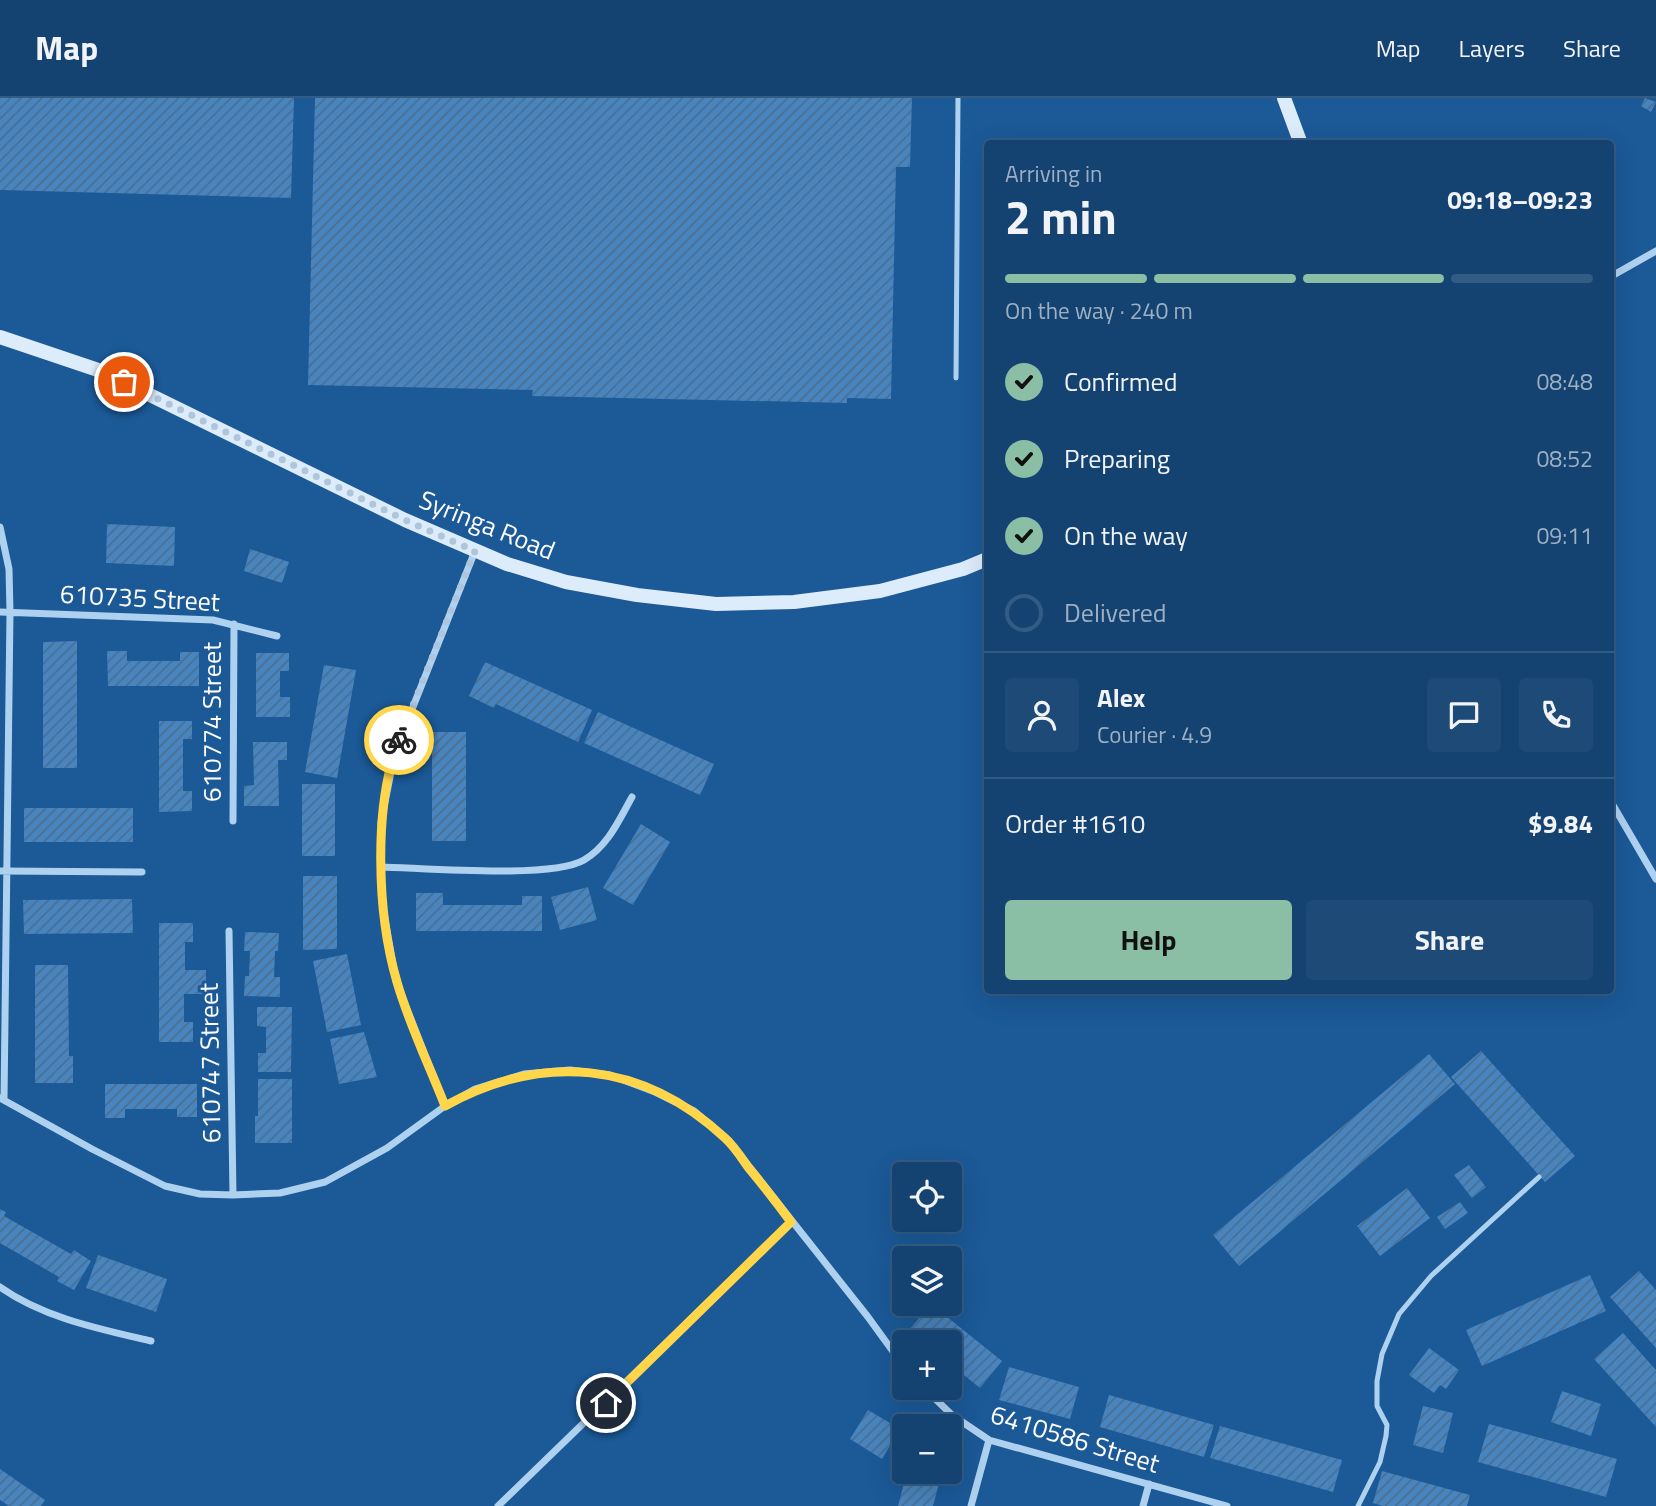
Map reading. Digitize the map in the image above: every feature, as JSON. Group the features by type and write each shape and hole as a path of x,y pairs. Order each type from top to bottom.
{"street":[{"path":"1284,98 1300,140"},
{"path":"1614,275 1656,251"},
{"name":"Syringa Road","path":"0,337 101,372 405,520 475,551 566,582 637,595 716,604 794,602 880,591 963,569 984,560"},
{"path":"0,527 9,569 10,612 3,871 2,1099 165,1186 200,1194 233,1195 280,1193 325,1182 387,1148 445,1106 475,1089 523,1074 570,1070 610,1075 655,1092 694,1111 728,1140 892,1350"},
{"path":"445,1106 396,981 382,902 380,822 395,752 475,551"},
{"name":"610735 Street","path":"0,612 213,620 277,636"},
{"name":"610774 Street","path":"233,821 234,624"},
{"path":"381,867 521,871 561,868 583,861 603,845 632,797"},
{"path":"1614,807 1656,879"},
{"path":"3,871 142,872"},
{"name":"610747 Street","path":"229,931 233,1195"},
{"path":"498,1506 791,1222"},
{"path":"0,1287 58,1316 151,1341"},
{"name":"6410586 Street","path":"936,1400 952,1415 989,1440 1227,1506"},
{"path":"971,1506 989,1440"},
{"path":"1143,1506 1149,1484"}],"lane":[{"path":"956,378 958,98"},
{"path":"1358,1506 1380,1462 1386,1436 1387,1425 1377,1406 1377,1381 1382,1354 1399,1314 1431,1276 1539,1177"}],"building":[{"path":"0,98 294,98 291,198 0,190"},
{"path":"315,98 912,98 910,167 896,167 891,399 847,398 847,403 532,396 533,390 308,385"},
{"path":"1645,98 1656,102 1651,112 1641,106"},
{"path":"107,524 175,527 174,566 106,563"},
{"path":"250,549 289,562 282,583 244,571"},
{"path":"77,641 77,768 43,768 43,642"},
{"path":"107,651 127,651 127,661 180,661 180,652 199,652 199,686 108,686"},
{"path":"256,653 289,653 289,671 280,671 280,697 290,697 290,717 256,717"},
{"path":"485,662 592,710 578,742 496,704 494,708 469,696"},
{"path":"324,665 356,670 337,778 305,772"},
{"path":"598,712 714,764 700,795 584,743"},
{"path":"159,721 192,721 192,739 183,739 183,791 192,791 192,811 159,812"},
{"path":"432,732 466,732 466,841 432,841"},
{"path":"253,742 287,742 287,760 278,760 279,806 244,806 244,786 254,785"},
{"path":"302,784 335,784 335,856 302,856"},
{"path":"24,808 133,808 133,842 24,842"},
{"path":"641,824 670,842 633,905 603,888"},
{"path":"303,876 337,876 337,949 303,950"},
{"path":"588,887 597,920 560,930 551,897"},
{"path":"416,893 443,893 443,905 522,905 522,896 542,896 542,931 416,931"},
{"path":"132,899 133,933 24,934 23,900"},
{"path":"159,923 193,923 193,942 185,942 185,970 206,970 206,994 184,994 184,1022 193,1022 193,1042 159,1042"},
{"path":"245,932 279,933 274,977 280,977 280,997 244,996 245,976 249,976 250,951 244,951"},
{"path":"347,954 361,1025 327,1032 313,961"},
{"path":"35,965 68,965 69,1056 73,1056 73,1083 35,1083"},
{"path":"257,1007 292,1007 291,1072 258,1072 258,1053 266,1053 266,1027 257,1026"},
{"path":"364,1032 377,1077 339,1084 330,1039"},
{"path":"1481,1051 1575,1156 1545,1182 1451,1077"},
{"path":"1429,1054 1455,1084 1239,1266 1213,1235"},
{"path":"258,1079 292,1079 292,1143 255,1143"},
{"path":"105,1084 197,1084 197,1117 177,1117 177,1109 125,1109 125,1118 105,1118"},
{"path":"1469,1165 1486,1187 1472,1198 1454,1175"},
{"path":"1407,1188 1430,1218 1380,1256 1357,1226"},
{"path":"1460,1202 1468,1213 1445,1229 1437,1217"},
{"path":"0,1209 6,1212 4,1216 71,1254 74,1250 91,1261 74,1290 57,1281 59,1277 0,1243"},
{"path":"98,1255 167,1279 156,1312 86,1288"},
{"path":"1639,1271 1656,1290 1656,1348 1610,1297"},
{"path":"1590,1275 1606,1311 1482,1366 1466,1330"},
{"path":"921,1316 946,1316 1002,1361 980,1388 962,1374 962,1330 909,1330"},
{"path":"1623,1333 1656,1370 1656,1427 1594,1359"},
{"path":"1429,1348 1459,1370 1446,1389 1440,1385 1434,1393 1409,1375"},
{"path":"1009,1367 1079,1387 1070,1419 999,1400"},
{"path":"1562,1391 1601,1404 1591,1436 1551,1422"},
{"path":"1109,1395 1214,1425 1204,1457 1100,1427"},
{"path":"1423,1406 1453,1413 1443,1453 1413,1445"},
{"path":"868,1410 892,1424 892,1442 882,1459 850,1439"},
{"path":"1489,1424 1617,1459 1606,1497 1478,1462"},
{"path":"1220,1426 1342,1460 1333,1492 1210,1458"},
{"path":"0,1469 45,1500 41,1506 9,1506 0,1500"},
{"path":"1382,1471 1470,1495 1467,1506 1383,1506 1373,1503"},
{"path":"904,1484 939,1484 933,1506 898,1506"}],"way so far":[{"path":"124,382 405,520 475,551 399,740"}],"route":[{"path":"399,740 380,822 382,902 396,981 445,1106 475,1089 523,1074 570,1070 610,1075 655,1092 694,1111 728,1140 791,1222 606,1403"}]}
